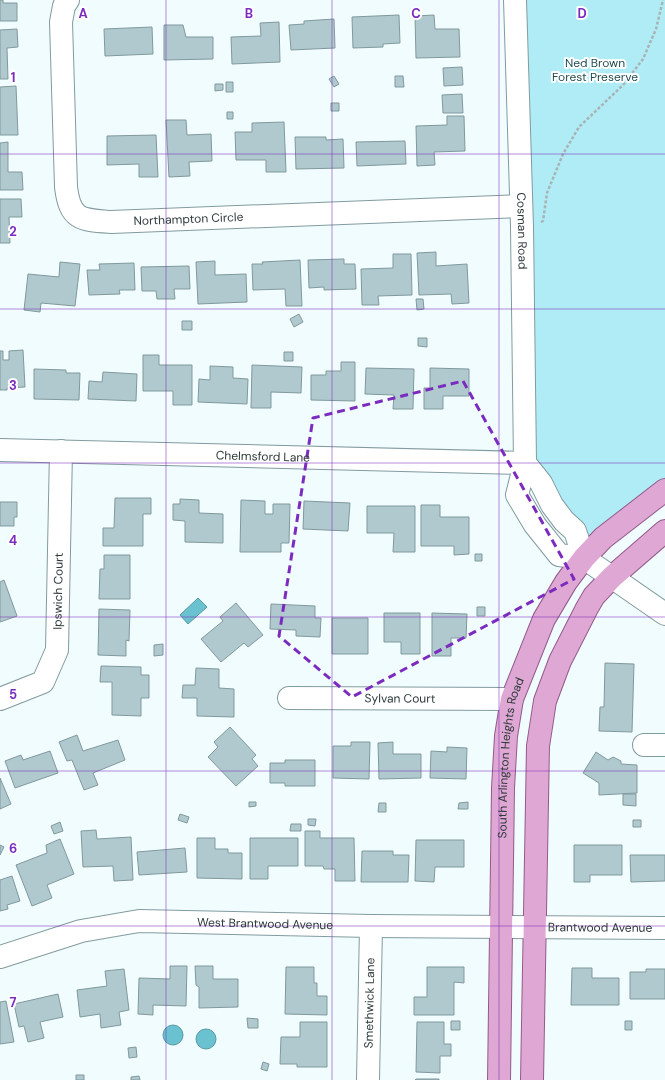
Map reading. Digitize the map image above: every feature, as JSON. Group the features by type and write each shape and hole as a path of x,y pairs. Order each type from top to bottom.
{"main road":[{"name":"South Arlington Heights Road","path":"499,1080 504,780 506,736 512,699 544,618 566,582 584,558 603,538 665,490"},
{"name":"South Arlington Heights Road","path":"532,1080 536,926 538,746 545,701 566,647 594,596 612,577 665,530"}],"street":[{"name":"Northampton Circle","path":"68,0 64,6 61,22 66,187 69,204 76,215 86,220 111,222 521,206"},
{"name":"Cosman Road","path":"515,0 522,227 525,463 518,495 534,525 559,555 584,558"},
{"name":"Chelmsford Lane","path":"0,450 525,463"},
{"name":"Ipswich Court","path":"0,699 43,682 57,650 61,451"},
{"path":"584,558 665,614"},
{"name":"Sylvan Court","path":"289,698 512,699"},
{"name":"West Brantwood Avenue","path":"0,957 81,931 139,921 371,926 536,926"},
{"name":"Smethwick Lane","path":"368,1080 371,926"},
{"name":"Brantwood Avenue","path":"536,926 665,928"}],"path":[{"path":"522,227 535,226 543,221 547,193 563,154 579,127 623,86 643,59 656,28 663,0"}],"highlighted area":[{"path":"463,381 574,579 352,697 279,636 313,418"}],"green space":[{"name":"Ned Brown Forest Preserve","path":"515,0 665,0 665,490 584,558 525,463"}],"shaded area":[{"path":"198,598 207,607 188,624 180,615"},
{"path":"173,1025 180,1028 183,1035 180,1042 173,1045 166,1042 163,1035 166,1028"},
{"path":"206,1029 213,1032 216,1039 213,1046 206,1049 199,1046 196,1039 199,1032"}],"building":[{"path":"0,0 3,0 3,3 17,3 17,21 0,21"},
{"path":"399,15 400,43 383,44 383,47 353,48 352,17"},
{"path":"434,15 435,29 459,29 460,57 416,58 415,16"},
{"path":"334,19 335,48 291,50 289,25 304,24 304,21"},
{"path":"279,22 280,62 232,64 231,37 261,36 260,23"},
{"path":"164,25 183,25 186,37 213,37 213,59 164,60"},
{"path":"152,27 153,54 105,56 104,29"},
{"path":"17,29 18,47 7,48 8,79 0,79 0,30"},
{"path":"462,67 463,85 444,86 443,68"},
{"path":"334,76 339,84 334,87 329,79"},
{"path":"395,76 403,76 404,87 395,87"},
{"path":"226,82 233,82 233,92 226,92"},
{"path":"215,84 223,84 223,90 215,91"},
{"path":"16,86 18,135 0,135 0,87"},
{"path":"462,94 463,113 443,113 442,95"},
{"path":"331,103 339,103 339,111 331,111"},
{"path":"227,112 233,112 233,119 227,119"},
{"path":"447,116 464,116 465,151 434,152 435,165 417,166 416,126 447,125"},
{"path":"166,120 186,120 187,135 211,134 212,161 189,162 190,176 169,177"},
{"path":"284,122 286,172 266,172 266,160 236,160 235,132 252,132 252,123"},
{"path":"156,135 158,177 139,177 139,164 107,165 107,136"},
{"path":"295,137 326,137 326,140 343,139 344,168 296,169"},
{"path":"405,141 406,164 357,166 356,142"},
{"path":"8,142 8,172 22,172 23,190 0,190 0,143"},
{"path":"0,199 21,199 22,217 9,217 10,243 0,243"},
{"path":"436,252 436,266 467,264 469,303 452,304 451,294 419,295 417,253"},
{"path":"393,254 411,254 412,295 378,296 379,305 362,305 361,269 393,268"},
{"path":"344,259 344,264 355,264 356,289 324,290 324,287 309,288 308,260"},
{"path":"300,260 302,306 286,306 285,289 253,290 252,264"},
{"path":"215,261 215,275 246,274 247,302 198,304 196,262"},
{"path":"60,262 80,264 75,306 41,303 40,312 24,310 28,274 59,277"},
{"path":"134,263 135,290 119,290 120,294 89,295 87,270 100,270 99,264"},
{"path":"189,266 190,289 174,289 175,299 157,299 156,291 142,291 141,267"},
{"path":"416,299 423,299 424,309 417,310"},
{"path":"299,314 303,322 294,327 290,319"},
{"path":"182,321 192,321 192,330 182,330"},
{"path":"418,338 427,338 427,347 418,346"},
{"path":"23,350 25,387 0,390 0,351 3,351 3,360 9,360 9,351"},
{"path":"284,352 293,352 293,361 284,361"},
{"path":"143,355 159,355 159,365 192,365 192,405 173,405 173,391 143,391"},
{"path":"341,362 355,362 355,401 311,400 311,375 326,375 326,371 341,371"},
{"path":"252,365 302,367 301,393 271,392 271,408 251,408"},
{"path":"210,366 233,367 233,378 248,379 247,404 198,402 199,379 210,380"},
{"path":"366,368 414,369 413,409 393,409 394,395 365,394"},
{"path":"430,368 469,369 469,396 443,396 443,409 424,409 424,388 430,388"},
{"path":"34,369 66,370 66,373 80,373 79,400 34,399"},
{"path":"103,372 137,374 136,401 88,399 89,381 102,382"},
{"path":"115,498 151,498 151,514 143,514 143,546 103,546 103,528 114,528"},
{"path":"180,499 199,500 199,513 223,514 223,543 185,542 185,521 173,520 173,504 180,504"},
{"path":"241,500 265,501 265,514 273,514 273,504 290,504 289,543 281,543 281,552 240,552"},
{"path":"304,501 350,503 348,531 303,529"},
{"path":"0,502 17,502 17,517 14,517 14,526 0,526"},
{"path":"421,505 440,505 440,517 469,517 469,554 454,555 454,546 421,546"},
{"path":"367,506 415,506 415,552 393,552 394,533 367,533"},
{"path":"475,554 482,554 482,561 475,561"},
{"path":"104,555 130,555 130,599 99,599 100,569 104,569"},
{"path":"4,580 17,616 0,622 0,582"},
{"path":"236,603 263,635 248,647 244,643 221,662 201,639 223,621 220,617"},
{"path":"271,604 315,606 315,618 321,618 320,637 296,636 296,630 270,629"},
{"path":"477,607 485,607 485,616 477,616"},
{"path":"99,609 130,610 129,641 126,640 126,656 98,655"},
{"path":"384,613 420,613 420,654 401,654 401,642 384,642"},
{"path":"432,613 467,614 466,638 451,638 451,656 432,656"},
{"path":"332,618 368,618 368,654 332,654"},
{"path":"163,644 163,655 154,656 154,645"},
{"path":"605,663 634,664 632,732 599,731 600,707 604,707"},
{"path":"101,666 141,667 141,675 149,675 149,698 141,698 141,716 112,715 112,682 100,682"},
{"path":"196,668 219,669 219,688 234,689 234,717 197,716 197,698 182,698 183,685 195,685"},
{"path":"230,727 256,755 252,759 258,766 236,786 208,757 218,747 214,742"},
{"path":"77,735 83,751 118,740 125,760 93,773 98,785 84,790 72,760 67,761 59,742"},
{"path":"351,742 370,742 369,779 333,778 333,746 351,746"},
{"path":"393,742 393,754 421,754 421,778 379,779 378,743"},
{"path":"447,747 467,748 466,779 430,778 431,751 447,752"},
{"path":"50,751 58,773 15,788 5,761 21,755 23,760"},
{"path":"596,752 608,760 613,757 621,761 621,764 637,765 637,793 599,795 599,783 583,773"},
{"path":"285,760 315,760 315,786 285,786 285,783 270,783 270,763 285,763"},
{"path":"0,778 11,804 0,809"},
{"path":"623,794 636,794 636,806 623,805"},
{"path":"249,802 256,802 256,806 249,807"},
{"path":"468,802 468,809 458,809 459,803"},
{"path":"379,803 386,803 386,812 378,812"},
{"path":"180,814 189,817 187,823 178,820"},
{"path":"308,819 316,819 315,826 308,825"},
{"path":"633,820 641,820 641,827 633,827"},
{"path":"60,822 63,831 54,834 51,826"},
{"path":"291,824 301,824 301,831 290,831"},
{"path":"96,830 97,839 131,837 133,880 114,881 113,866 83,867 81,831"},
{"path":"305,831 320,831 320,838 354,838 355,881 335,881 335,869 324,869 323,866 305,866"},
{"path":"197,838 215,838 215,849 228,849 228,853 242,853 242,879 197,878"},
{"path":"250,838 298,838 298,866 268,866 268,879 250,879"},
{"path":"60,839 74,874 47,885 52,898 32,906 16,865 47,853 46,845"},
{"path":"416,840 464,840 464,867 435,867 434,882 415,881"},
{"path":"0,845 4,847 0,855"},
{"path":"574,845 622,845 622,875 590,875 590,882 574,882"},
{"path":"185,848 187,872 139,875 137,852"},
{"path":"362,851 393,851 393,855 409,855 408,882 361,882"},
{"path":"630,855 665,855 665,881 631,882"},
{"path":"12,876 20,901 7,905 8,909 0,911 0,880"},
{"path":"170,966 187,966 186,1006 153,1005 153,1015 138,1014 139,978 170,979"},
{"path":"195,966 213,966 213,979 238,979 238,1007 199,1008 199,987 196,985"},
{"path":"286,967 314,967 314,983 317,983 317,996 327,996 327,1015 285,1014"},
{"path":"427,967 464,967 464,983 454,982 454,1015 414,1015 414,997 427,997"},
{"path":"572,968 592,968 592,978 619,978 619,1005 571,1005"},
{"path":"124,969 129,1010 119,1012 121,1025 101,1028 100,1014 80,1017 77,990 107,986 105,971"},
{"path":"646,969 665,969 665,999 630,999 630,972 646,972"},
{"path":"58,994 63,1017 40,1022 44,1038 28,1042 24,1026 19,1027 14,1004"},
{"path":"6,1001 14,1042 0,1044 0,1002"},
{"path":"247,1018 258,1019 258,1028 248,1028"},
{"path":"451,1021 460,1021 460,1030 451,1030"},
{"path":"625,1021 632,1021 632,1030 625,1030"},
{"path":"300,1022 327,1022 327,1067 297,1067 297,1064 280,1064 281,1037 300,1037"},
{"path":"417,1022 444,1022 444,1044 451,1044 451,1056 440,1056 440,1073 416,1072"},
{"path":"136,1047 137,1057 129,1058 128,1048"},
{"path":"263,1062 269,1064 267,1071 261,1069"},
{"path":"76,1075 84,1075 84,1080 76,1080"},
{"path":"139,1076 140,1080 131,1080 131,1077"},
{"path":"439,1079 439,1080 415,1080"}]}
